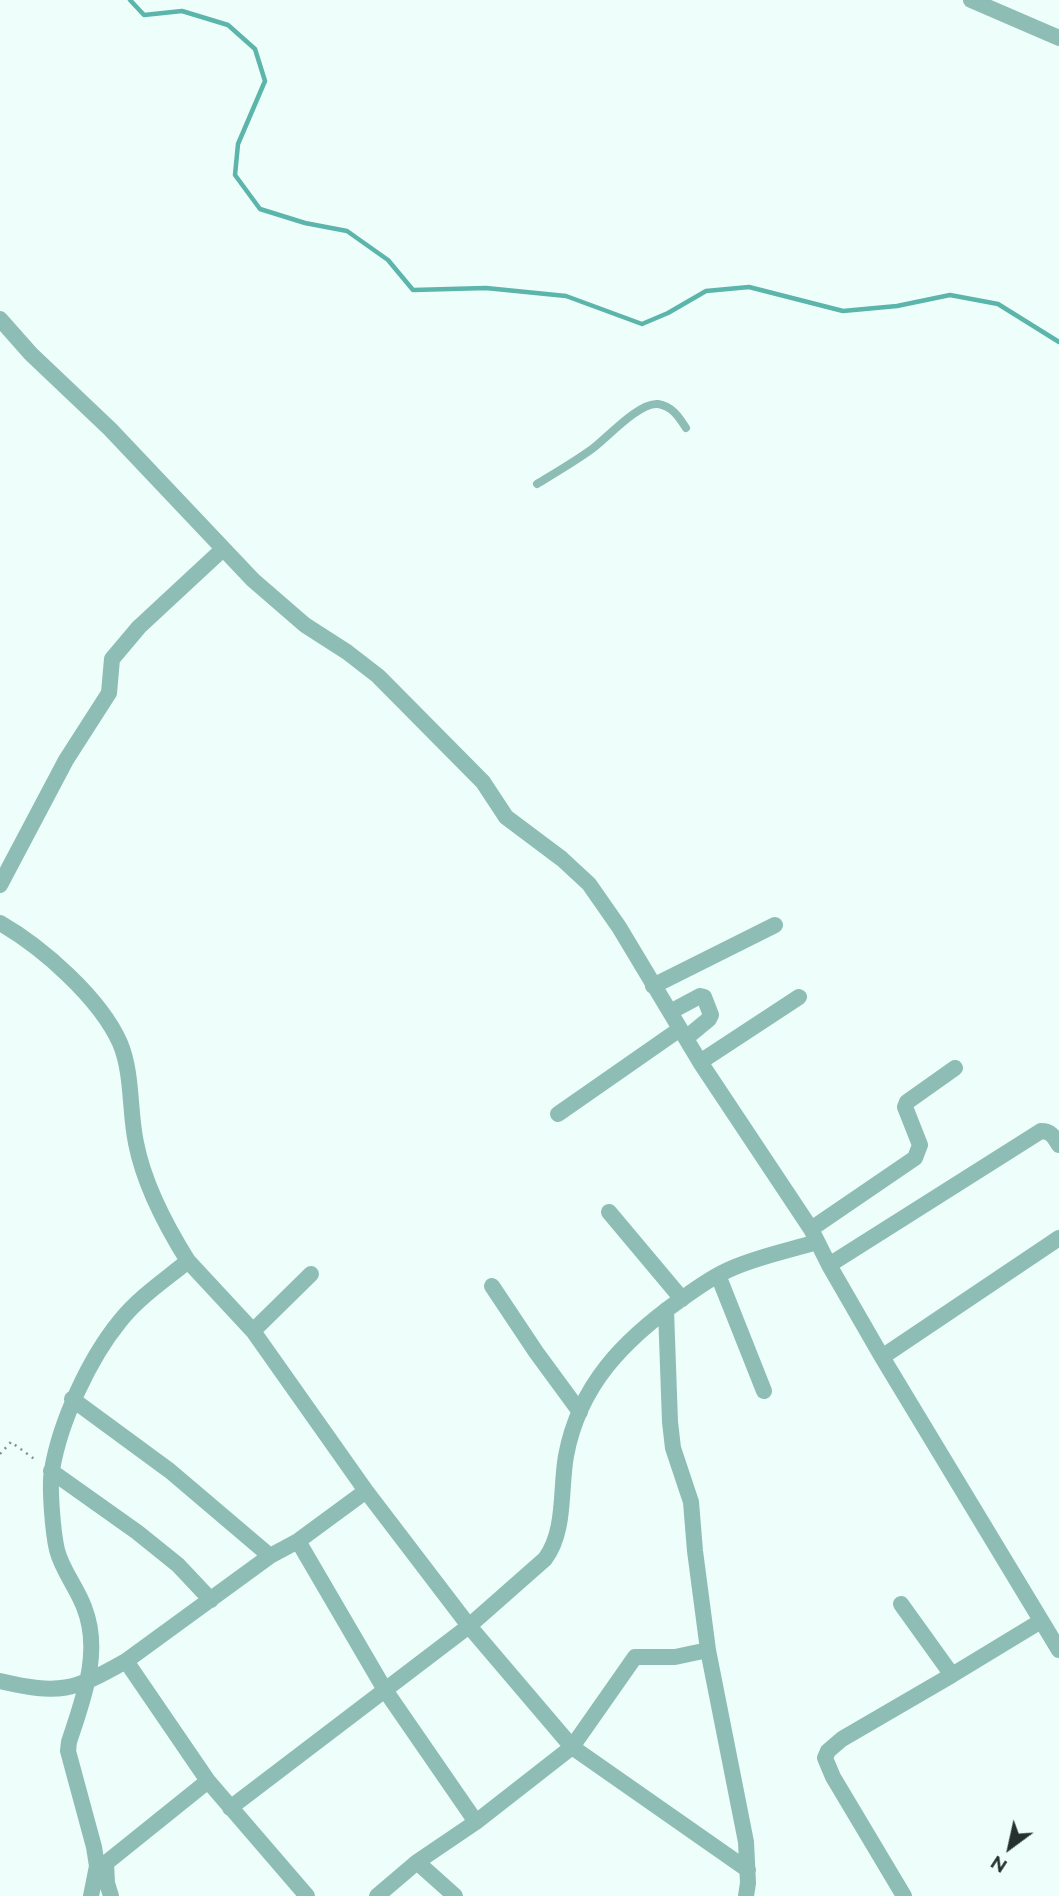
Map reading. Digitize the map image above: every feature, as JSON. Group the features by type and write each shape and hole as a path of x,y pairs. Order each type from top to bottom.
{"street":[{"path":"971,0 1059,38"},
{"path":"0,319 31,354 110,429 253,580 305,625 378,676 483,782 506,817 581,875 619,927 700,1062 814,1236 883,1357 1059,1650"},
{"path":"0,886 66,760 109,693 112,659 139,627 223,549"},
{"path":"0,923 39,950 68,976 96,1002 111,1024 127,1066 136,1143 142,1166 176,1242 188,1261 253,1331 366,1491 469,1626 572,1747 748,1870"},
{"path":"653,986 775,925"},
{"path":"558,1114 709,1019 711,1015 704,997 700,996 670,1012"},
{"path":"700,1062 799,997"},
{"path":"230,1808 469,1626 545,1559 551,1552 558,1526 566,1455 580,1412 610,1360 666,1310 718,1275 814,1236 915,1158 920,1145 905,1107 906,1102 956,1068"},
{"path":"829,1265 1041,1131 1052,1134 1059,1145"},
{"path":"609,1212 682,1299"},
{"path":"883,1357 1059,1238"},
{"path":"111,1896 94,1847 68,1751 88,1683 92,1644 85,1608 56,1549 51,1471 72,1399 106,1341 120,1320 139,1301 188,1261"},
{"path":"253,1331 310,1274"},
{"path":"718,1275 764,1391"},
{"path":"492,1286 580,1412"},
{"path":"666,1310 673,1448 691,1502 708,1650 746,1842 746,1896"},
{"path":"72,1399 170,1471 270,1556"},
{"path":"51,1471 137,1532 178,1565 211,1600"},
{"path":"0,1681 48,1690 61,1690 88,1683 126,1661 270,1556 298,1541 366,1491"},
{"path":"298,1541 384,1690 476,1822"},
{"path":"901,1604 952,1675"},
{"path":"904,1896 833,1777 825,1758 828,1751 1041,1621"},
{"path":"377,1896 417,1862 476,1822 572,1747 635,1657 675,1657 708,1650"},
{"path":"126,1661 208,1782 307,1896"},
{"path":"91,1896 102,1865 208,1782"},
{"path":"417,1862 455,1896"}],"lane":[{"path":"541,482 593,448 648,406 658,404 670,409 677,414 686,428"}],"path":[{"path":"0,1454 11,1442 51,1471"}],"waterway":[{"path":"130,0 144,15 182,11 228,25 255,49 265,81 238,144 235,175 260,209 305,223 347,231 388,260 413,290 486,288 566,296 642,324 668,313 706,291 749,287 843,311 897,306 950,295 998,304 1059,342"}]}
